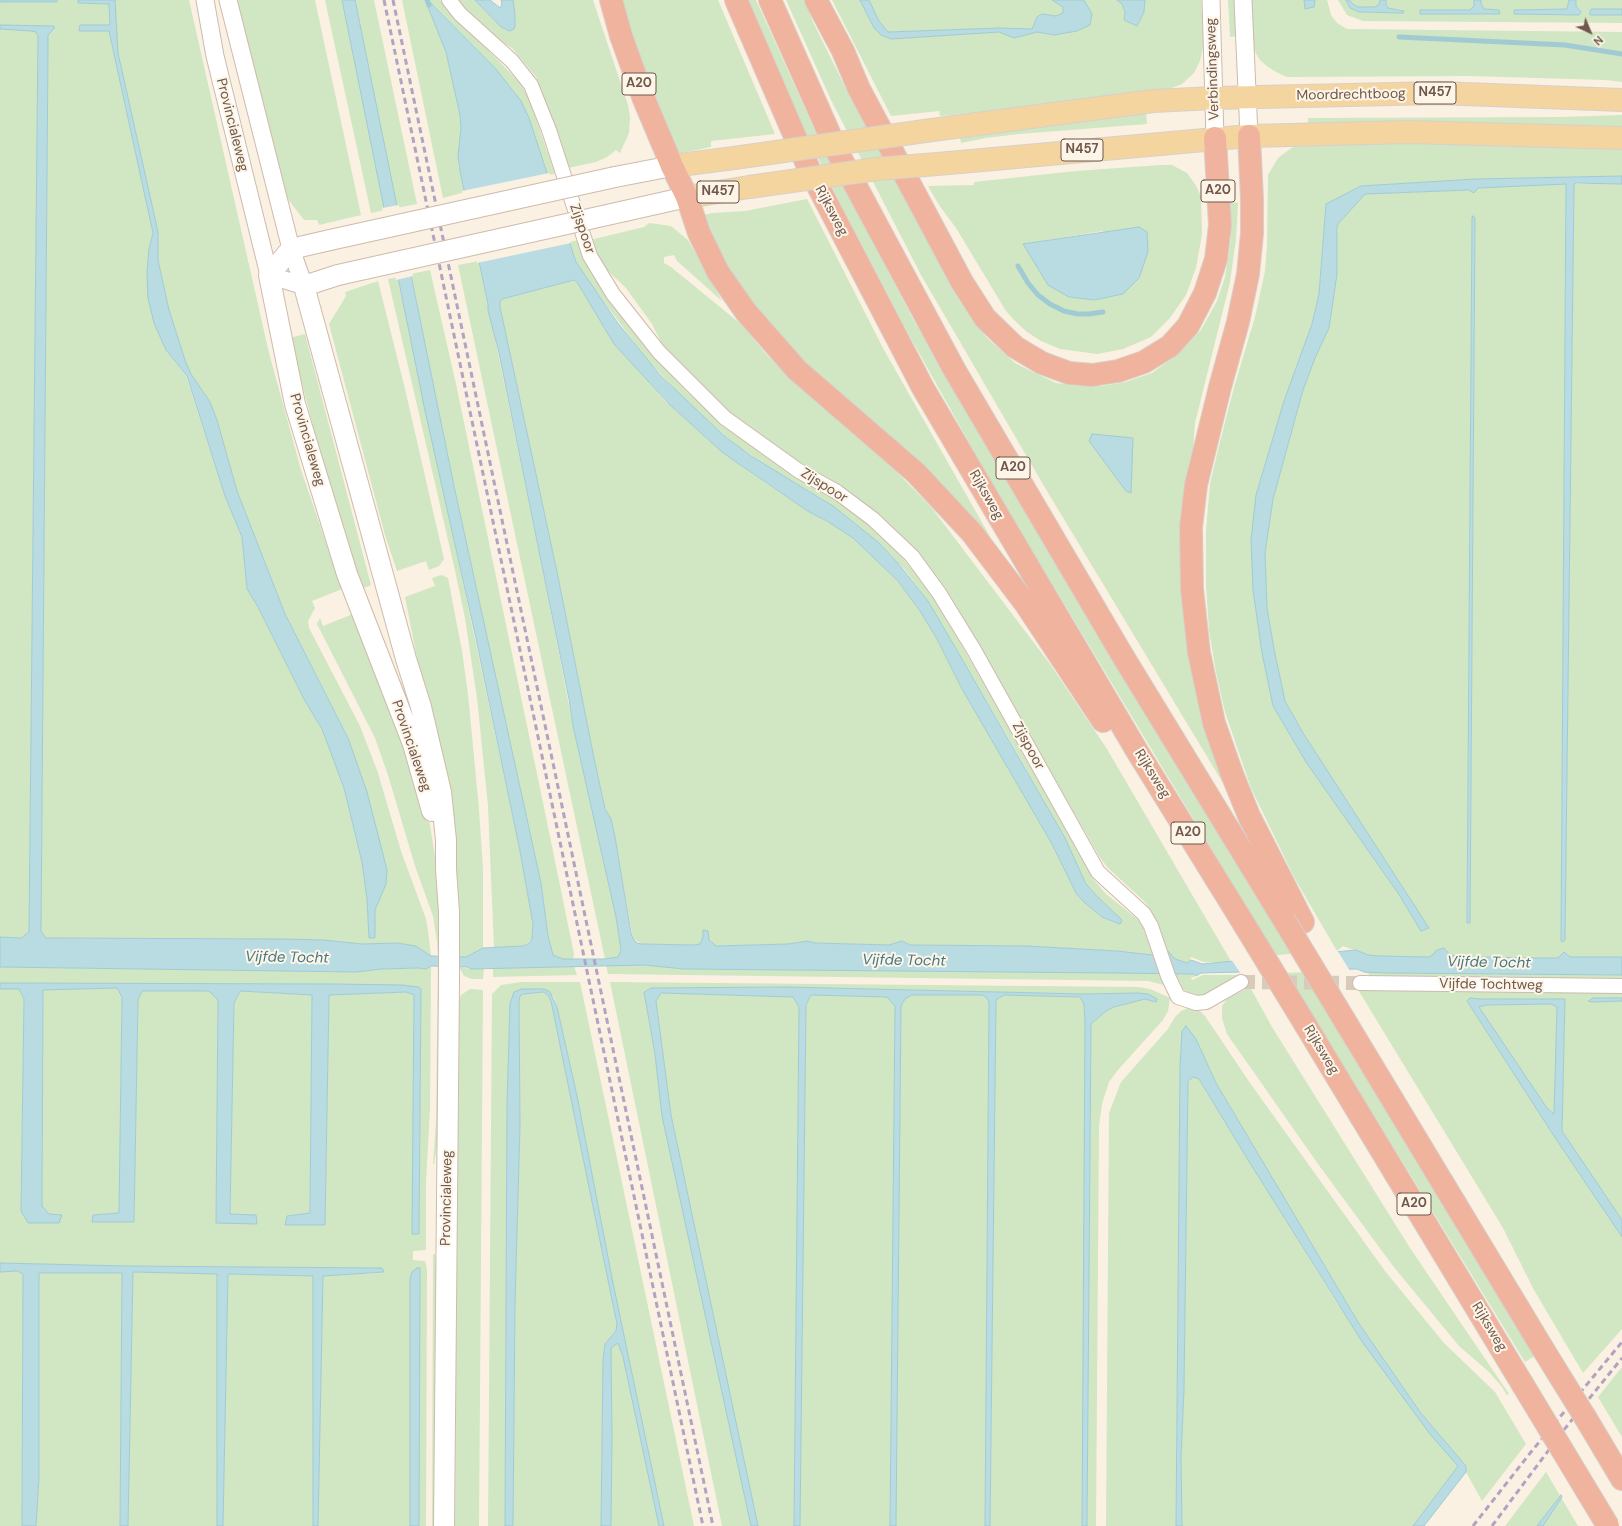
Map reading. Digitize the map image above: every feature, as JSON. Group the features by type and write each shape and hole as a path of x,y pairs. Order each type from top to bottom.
{"highway":[{"name":"A20","path":"611,0 621,36 638,83 672,166"},
{"name":"Rijksweg","path":"736,0 809,169 924,388 1137,751 1306,1024 1608,1526"},
{"name":"A20","path":"770,0 838,153 954,369 1121,653 1294,921 1352,1020 1369,1059 1622,1479"},
{"name":"A20","path":"816,0 843,51 858,89 962,282 985,318 1015,347 1042,363 1069,372 1092,375 1118,371 1144,362 1170,346 1188,326 1205,293 1216,259 1220,225 1215,138"},
{"name":"A20","path":"1249,136 1252,233 1248,274 1238,322 1196,485 1191,527 1192,589 1199,653 1214,723 1232,774 1294,921"},
{"path":"672,166 687,197"},
{"name":"A20","path":"687,197 699,233 718,272 746,312 797,370 916,473 972,533 1025,603 1110,732 1137,751"}],"main road":[{"name":"Moordrechtboog","path":"1248,97 1438,94 1622,100"},
{"name":"N457","path":"291,249 615,177 672,166 1153,101 1248,97"},
{"name":"N457","path":"304,286 338,275 687,197 877,169 1249,136 1409,132 1622,138"},
{"path":"269,275 291,249"},
{"name":"Provincialeweg","path":"269,275 295,404 347,574 413,744 446,869"},
{"name":"Provincialeweg","path":"304,286 406,659 422,707 441,792 446,840 446,869 449,912 444,1526"}],"street":[{"name":"Provincialeweg","path":"205,0 215,56 269,275"},
{"name":"Provincialeweg","path":"228,0 291,249 304,286"},
{"name":"Zijspoor","path":"448,0 460,14 512,61 531,85 549,130 590,256 613,294 659,352 725,418 799,471 837,492 873,519 912,556 939,593 974,650 1098,872 1144,914 1151,926 1168,976 1178,997 1196,1003 1206,1002 1240,982"},
{"name":"Verbindingsweg","path":"1211,0 1215,138"},
{"path":"1243,0 1249,136"},
{"path":"269,275 304,286"},
{"name":"Vijfde Tochtweg","path":"1360,983 1622,986"}],"green space":[{"path":"57,0 78,0 78,3 109,4 110,25 80,25 79,31 109,31 153,233 149,249 166,350 186,376 225,496 242,537 247,589 258,607 305,701 322,729 344,788 362,862 367,899 369,938 375,938 375,910 387,870 348,737 285,614 237,491 217,420 210,402 191,374 185,360 169,310 158,260 158,232 118,53 114,2 115,0 189,0 269,353 301,470 342,589 312,601 315,608 308,621 309,628 360,726 378,773 401,851 426,919 431,956 416,946 397,943 362,944 323,940 282,939 46,938 41,932 48,35 54,30 0,25 0,2 56,2"},
{"path":"235,0 315,0 361,215 319,225 317,220 304,220 280,189"},
{"path":"325,0 342,0 385,210 371,213"},
{"path":"355,0 374,0 417,204 397,208"},
{"path":"402,0 440,0 518,81 528,96 555,174 547,175 529,118 516,94 496,69 434,5 428,7 446,52 460,115 461,128 458,163 465,192 443,198"},
{"path":"457,0 475,0 501,27 511,30 515,25 513,0 593,0 628,105 630,117 629,133 620,153 616,150 607,157 596,162 568,168 536,77 512,48 489,34"},
{"path":"622,0 718,0 775,134 711,141 711,147 677,154 641,62"},
{"path":"748,0 756,0 812,124 913,319 1177,763 1534,1353 1533,1357 1525,1362 1245,905 991,482 903,324 839,201 801,123"},
{"path":"786,0 805,0 813,22 851,99 958,298 987,338 1015,363 1056,383 1077,386 1102,386 1125,382 1152,373 1178,354 1201,330 1217,301 1225,277 1229,253 1231,237 1231,202 1238,203 1236,239 1230,282 1195,423 1185,560 1232,798 1044,486 921,275 832,102"},
{"path":"832,0 860,0 874,28 891,39 999,32 1014,38 1037,32 1054,35 1077,31 1090,25 1092,14 1084,0 1117,0 1122,4 1125,12 1124,20 1137,26 1144,12 1145,0 1201,0 1204,43 1200,61 1194,73 1182,84 1166,90 1032,108 940,116 939,111 891,116"},
{"path":"869,0 1052,0 1063,7 1063,13 1056,16 1041,14 1037,17 1032,29 1000,28 888,32 879,21"},
{"path":"1228,0 1238,0 1240,36 1230,37"},
{"path":"1248,0 1304,0 1306,9 1314,7 1315,0 1327,0 1331,15 1337,23 1347,29 1622,32 1622,82 1606,80 1469,76 1287,77 1268,67 1260,60 1254,50"},
{"path":"1338,0 1346,0 1347,4 1359,12 1403,13 1403,10 1388,8 1386,5 1386,0 1474,0 1474,6 1470,10 1420,10 1420,14 1499,14 1499,10 1484,9 1481,0 1569,0 1567,9 1514,10 1514,14 1579,15 1581,12 1576,6 1576,0 1622,0 1622,9 1592,9 1591,15 1622,15 1622,23 1363,21 1347,15"},
{"path":"1349,0 1380,0 1376,7 1358,7"},
{"path":"0,29 31,31 36,32 38,36 29,932 21,938 0,937"},
{"path":"1146,111 1147,124 1019,134 961,143 960,137"},
{"path":"1622,115 1622,129 1308,125 1308,118 1562,117"},
{"path":"1437,142 1622,147 1622,176 1475,179 1362,186 1326,204 1319,294 1312,324 1284,401 1256,495 1253,590 1262,653 1273,706 1306,762 1398,893 1421,930 1429,928 1303,733 1285,701 1267,608 1265,553 1273,499 1303,390 1315,358 1329,328 1338,224 1360,199 1365,194 1471,190 1478,188 1566,183 1561,941 1565,940 1574,184 1622,184 1622,957 1570,957 1564,953 1558,958 1467,957 1450,955 1444,948 1437,950 1430,957 1368,955 1343,946 1337,951 1294,877 1251,788 1225,712 1216,672 1209,630 1206,585 1206,531 1210,484 1233,391 1255,317 1265,271 1267,246 1268,175 1278,158 1297,145","holes":["1472,218 1475,218 1470,923 1467,923"]},
{"path":"1172,165 1187,173 1201,196 1202,234 1196,268 1186,295 1170,318 1151,337 1123,349 1097,354 1060,349 1041,341 1027,332 1016,322 1006,311 956,228 939,205 928,186 974,185 974,182 1076,171","holes":["1103,231 1123,294 1094,300 1069,297 1024,244"]},
{"path":"807,199 884,350 1009,570 772,332 709,239 704,215 712,213 745,211"},
{"path":"649,223 671,226 688,240 722,301 677,261 674,255 664,257 664,263 671,267 742,325 766,354 796,384 885,460 931,507 1050,664 1107,749 1232,963 1204,962 1191,957 1191,960 1187,963 1175,959 1169,955 1151,911 1145,902 1108,868 1099,856 957,609 941,583 919,555 901,536 867,505 767,442 724,410 666,352 652,324 626,288 607,270 596,255 590,240 644,227"},
{"path":"578,240 648,348 685,390 728,429 835,498 887,540 929,589 1070,832 1093,879 1106,894 1141,922 1153,955 1117,951 1027,946 910,945 902,941 889,945 815,943 808,941 788,944 715,946 703,930 703,937 700,944 693,945 642,944 633,939 615,837 611,819 605,809 595,763 557,572 499,302 502,299 574,280 577,282 613,341 665,401 722,452 809,512 834,525 853,538 898,581 920,611 936,637 962,689 1052,844 1076,893 1100,916 1117,924 1122,921 1086,884 1065,838 1009,739 928,601 905,570 878,542 847,517 821,498 767,466 742,449 713,426 679,394 646,358 586,278 576,262 569,242"},
{"path":"479,261 541,561 573,726 616,917 621,950 618,957 605,959 458,265"},
{"path":"430,270 456,384 547,822 574,954 573,959 563,959 553,955 548,936 541,883 454,486 411,274"},
{"path":"398,277 520,851 533,924 532,939 523,946 494,948 488,806 477,698 465,618 454,566 388,279"},
{"path":"378,281 405,389 444,559 439,566 429,570 426,561 397,571 385,535 329,324 346,296 345,292"},
{"path":"305,334 371,585 364,588 348,547 324,468 290,338"},
{"path":"442,575 448,578 462,651 468,694 483,870 483,948 466,957 459,957 458,918 426,704 405,597 435,586 432,578"},
{"path":"353,614 421,787 430,825 436,863 441,952 439,1134 434,1164 438,958 433,916 415,866 388,775 375,738 317,624 320,618 323,626"},
{"path":"606,965 644,965 684,969 1160,973 1164,985 1148,981 608,974"},
{"path":"431,966 430,1109 426,1182 426,1250 413,1251 413,1260 425,1261 427,1269 426,1526 419,1526 419,1268 410,1279 410,1526 318,1526 323,1275 382,1273 382,1268 126,1266 0,1263 0,989 19,989 24,999 21,1211 28,1223 62,1215 49,1214 42,1207 43,990 117,988 122,997 119,1213 93,1215 134,1222 138,1000 142,991 209,991 218,1000 216,1223 256,1215 230,1214 234,1003 240,991 312,995 310,1213 287,1216 285,1225 325,1225 329,995 406,992 414,995 413,1234 419,1234 421,989 333,984 0,983 0,967 356,972 381,969 426,969"},
{"path":"574,966 577,975 493,977 493,968"},
{"path":"459,967 471,969 484,968 483,979 472,979 464,976"},
{"path":"1355,972 1368,977 1369,974 1364,972 1622,975 1622,983 1372,979"},
{"path":"1175,973 1194,974 1196,976 1191,978 1192,980 1203,975 1237,975 1220,987 1200,996 1194,996 1185,991 1180,985 1181,984"},
{"path":"521,982 580,982 694,1526 664,1526 613,1283 577,1096 557,1007 554,997 543,989 522,989 510,1005 507,1103 505,1526 488,1526 492,994 501,985"},
{"path":"610,982 1139,987 1150,989 1170,998 1168,1011 1163,1020 1109,1082 1102,1104 1099,1126 1096,1526 1087,1526 1091,1024 1106,1011 1114,1007 1145,999 1156,1002 1137,993 1083,994 786,987 651,988 644,992 655,1054 662,1116 751,1526 722,1526"},
{"path":"1250,987 1272,1027 1410,1248 1509,1394 1507,1395 1489,1372 1459,1346 1393,1266 1318,1164 1227,1034 1222,1018 1222,1006 1227,999"},
{"path":"1357,988 1622,990 1622,998 1593,998 1588,1000 1593,1002 1622,1001 1622,1220 1562,1131 1565,999 1470,998 1467,1001 1554,1136 1622,1237 1622,1329 1583,1373 1534,1290 1503,1228"},
{"path":"470,989 483,990 479,1526 455,1526 458,1002 461,995"},
{"path":"543,992 548,995 551,1001 617,1324 616,1331 605,1344 603,1360 601,1526 513,1526 515,1302 520,1126 519,1001 520,996 523,994"},
{"path":"661,993 793,997 799,1007 794,1526 758,1526 671,1115 656,1001"},
{"path":"811,995 887,997 895,1006 890,1526 800,1526 806,1005"},
{"path":"912,995 982,995 986,997 989,1002 985,1526 896,1526 901,1006 905,999"},
{"path":"1004,995 1080,997 1084,1004 1085,1243 1082,1526 990,1526 996,1000"},
{"path":"1551,1004 1557,1007 1555,1115 1547,1108 1479,1007 1486,1005"},
{"path":"1188,1008 1200,1011 1205,1016 1250,1083 1385,1271 1444,1343 1495,1392 1526,1444 1482,1501 1466,1472 1466,1466 1420,1412 1358,1322 1216,1083 1196,1039 1180,1067 1176,1526 1106,1526 1109,1113 1121,1082 1168,1029 1175,1017 1181,1011"},
{"path":"1193,1077 1199,1079 1337,1303 1458,1466 1413,1526 1182,1526 1181,1456 1184,1389 1188,1081"},
{"path":"433,1254 435,1254 438,1286 437,1526 432,1526"},
{"path":"18,1271 23,1274 22,1526 0,1526 0,1272"},
{"path":"133,1272 217,1273 217,1526 128,1526"},
{"path":"39,1273 122,1273 120,1526 36,1526 39,1478"},
{"path":"228,1274 313,1276 313,1526 223,1526"},
{"path":"618,1343 623,1357 659,1526 611,1526 611,1348"},
{"path":"1622,1367 1622,1437 1598,1397"},
{"path":"1546,1472 1578,1526 1505,1526"}],"water":[{"path":"0,0 57,0 57,2 0,2"},
{"path":"78,0 115,0 118,53 158,232 158,260 169,310 191,374 210,402 217,420 237,491 285,614 348,738 367,792 387,870 386,884 375,910 375,938 369,938 367,899 362,862 344,788 322,729 305,701 258,607 247,589 242,537 225,496 187,376 166,350 154,323 148,298 147,272 149,249 153,233 109,31 79,31 80,25 110,25 109,4 78,3"},
{"name":"Vijfde Tocht","path":"342,0 355,0 454,486 541,883 548,936 553,955 563,959 605,959 618,957 621,950 616,917 573,726 569,699 499,353 488,310 460,171 458,157 461,128 460,115 446,52 428,7 431,3 496,69 521,101 529,118 576,262 617,322 660,375 722,434 751,456 833,506 878,542 897,562 928,601 955,647 1065,838 1086,884 1122,920 1119,924 1102,917 1076,893 1052,844 962,689 936,637 920,611 898,581 853,538 827,521 809,512 722,452 670,405 614,344 577,282 574,280 502,299 500,301 500,307 557,572 595,763 605,809 611,819 615,837 631,933 633,939 637,943 700,944 703,937 703,930 708,931 709,940 716,946 788,944 808,941 815,943 889,945 902,941 910,945 1027,946 1117,951 1153,955 1168,951 1175,959 1187,963 1191,960 1202,964 1356,950 1368,955 1430,957 1437,950 1444,948 1450,955 1467,957 1558,958 1564,952 1570,957 1622,957 1622,975 1386,973 1364,972 1357,969 1201,973 1196,976 1194,974 684,969 644,965 471,969 467,967 431,966 426,969 381,969 356,972 0,967 0,937 21,938 29,932 38,36 36,32 31,31 0,29 0,25 54,26 54,29 48,35 41,931 46,938 282,939 323,940 362,944 397,943 416,946 431,956 466,957 483,948 523,946 529,943 532,939 533,924 520,851 475,634 424,406"},
{"path":"475,0 490,0 500,8 502,4 501,0 513,0 515,15 514,29 510,31 501,27"},
{"path":"860,0 869,0 879,21 888,32 1000,28 1032,29 1037,17 1042,14 1056,16 1063,13 1063,7 1052,0 1084,0 1092,14 1090,25 1077,31 1054,35 1037,32 1014,38 999,32 891,39 881,35 874,28"},
{"path":"1117,0 1145,0 1144,12 1137,26 1124,20 1125,12 1122,4"},
{"path":"1304,0 1315,0 1314,7 1305,9"},
{"path":"1346,0 1349,0 1358,7 1375,7 1379,4 1380,0 1386,0 1386,5 1388,8 1404,11 1403,13 1359,12 1350,8"},
{"path":"1474,0 1481,0 1484,9 1499,10 1500,14 1420,14 1420,10 1470,10 1474,6"},
{"path":"1569,0 1576,0 1576,6 1581,12 1579,15 1514,14 1514,10 1567,9"},
{"path":"1592,9 1622,9 1622,15 1590,15 1590,11"},
{"path":"1622,176 1622,184 1576,183 1574,185 1565,940 1563,942 1561,941 1566,184 1478,188 1474,193 1469,190 1365,194 1338,224 1337,274 1329,328 1315,358 1303,390 1273,499 1265,553 1267,608 1285,701 1303,733 1429,928 1421,931 1398,893 1306,762 1273,706 1262,653 1253,590 1251,540 1256,495 1284,401 1312,324 1319,294 1326,204 1361,186 1475,179"},
{"path":"1473,216 1475,218 1470,923 1467,923 1472,217"},
{"path":"1139,227 1147,232 1148,252 1139,278 1123,294 1094,300 1069,297 1048,285 1023,244"},
{"path":"1092,434 1133,438 1131,493 1126,491 1089,441"},
{"path":"0,983 333,984 402,985 418,987 421,989 419,1234 412,1234 414,995 406,992 329,995 325,1225 285,1225 287,1216 310,1213 312,995 240,991 234,1003 230,1214 256,1215 257,1224 216,1223 218,1000 209,991 142,991 138,1000 134,1222 92,1222 93,1215 119,1213 122,997 117,988 43,990 42,1206 49,1214 62,1215 59,1223 28,1223 21,1211 24,999 19,989 0,989"},
{"path":"786,987 1083,994 1137,993 1148,994 1157,999 1156,1002 1145,999 1114,1007 1106,1011 1091,1024 1087,1526 1082,1526 1085,1023 1084,1004 1080,997 1004,995 996,1000 990,1526 985,1526 989,1002 986,997 982,995 912,995 905,999 901,1006 896,1526 890,1526 895,1006 887,997 811,995 806,1005 800,1526 794,1526 799,1007 793,997 661,993 656,1001 671,1115 758,1526 751,1526 662,1116 655,1054 644,992 651,988"},
{"path":"522,989 544,989 550,992 557,1007 577,1096 613,1283 664,1526 659,1526 623,1357 618,1343 611,1348 611,1526 601,1526 603,1360 605,1344 616,1331 617,1324 551,1001 548,995 543,992 523,994 520,996 519,1001 520,1126 515,1302 513,1526 505,1526 507,1103 510,1004 514,992"},
{"path":"1470,998 1565,999 1562,1131 1622,1220 1622,1237 1554,1136 1467,1001","holes":["1551,1004 1557,1007 1554,1114 1547,1108 1479,1007 1486,1005"]},
{"path":"1593,998 1622,998 1622,1001 1588,1001"},
{"path":"1186,1026 1196,1039 1216,1083 1358,1322 1420,1412 1466,1466 1466,1472 1424,1526 1413,1526 1458,1466 1430,1434 1363,1343 1199,1079 1193,1077 1188,1081 1184,1389 1181,1456 1182,1526 1176,1526 1180,1067 1182,1031"},
{"path":"0,1263 126,1266 382,1268 384,1272 323,1276 318,1526 313,1526 313,1276 228,1274 223,1526 217,1526 217,1274 133,1272 128,1526 120,1526 122,1273 39,1273 39,1478 36,1526 22,1526 23,1274 17,1271 0,1272"},
{"path":"417,1268 420,1268 419,1526 410,1526 410,1279 412,1272"},
{"path":"1561,1495 1562,1497 1543,1526 1537,1526"}],"pier":[{"path":"549,173 571,243 477,263 462,191"},
{"path":"399,205 413,276 396,280 382,208"},
{"path":"1337,950 1350,971 1241,974 1231,959"}],"waterway":[{"path":"427,0 429,5"},
{"path":"1399,37 1565,45 1622,54"},
{"path":"1018,266 1028,283 1038,295 1050,304 1064,311 1078,314 1103,312"}],"tunnel":[{"path":"1241,982 1360,983"}],"railway":[{"path":"384,0 703,1526"},
{"path":"393,0 713,1526"},
{"path":"1473,1526 1531,1452 1622,1342"},
{"path":"1492,1526 1563,1431 1622,1358"}]}
